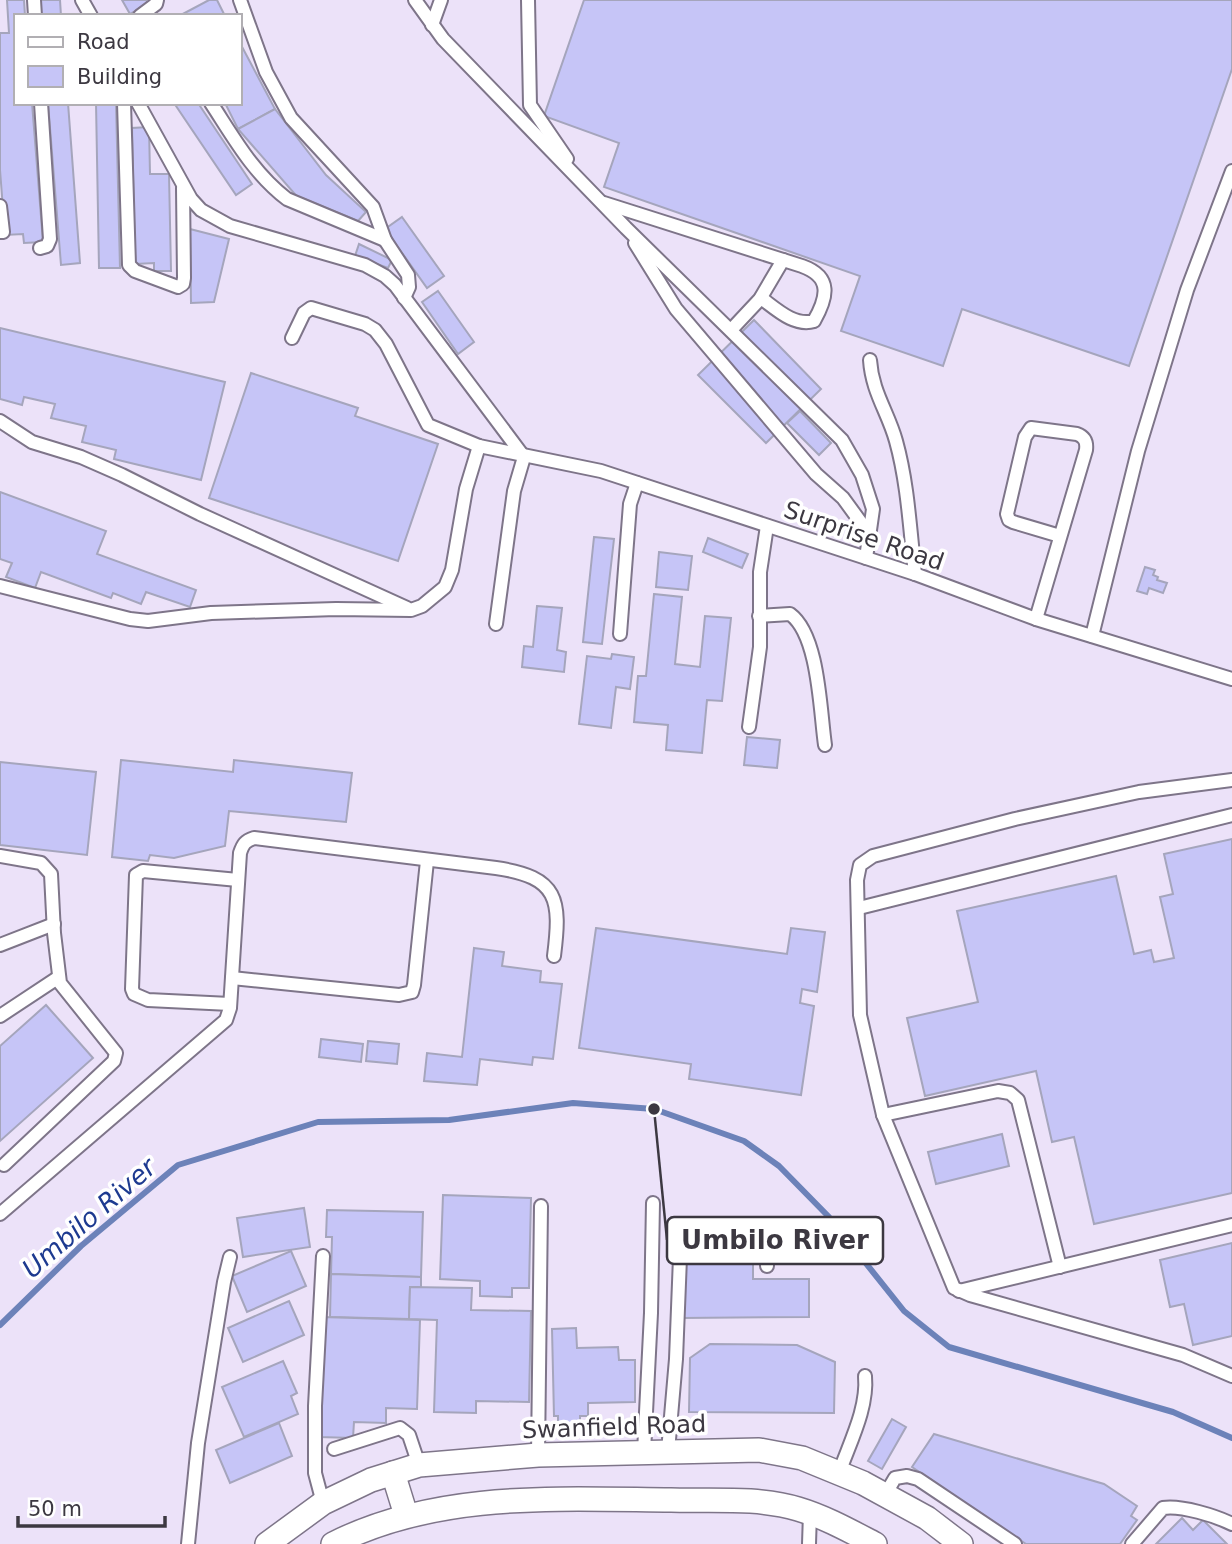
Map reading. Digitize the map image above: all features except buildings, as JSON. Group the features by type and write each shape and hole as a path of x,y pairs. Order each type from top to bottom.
{"street":[{"name":"Swanfield Road","path":"267,1544 323,1503 371,1480 419,1465 538,1455 759,1450 802,1458 839,1473 927,1518 961,1544"},
{"path":"393,1473 406,1515"},
{"path":"333,1544 406,1515 452,1506 523,1501 636,1500 759,1502 797,1508 838,1524 875,1544"}],"lane":[{"path":"143,14 156,4 157,0"},
{"path":"240,0 266,72 290,118 373,207 385,240 408,275 409,287 404,298"},
{"path":"415,0 443,39 604,203 625,228 842,440 862,475 873,509 866,558"},
{"path":"432,25 441,0"},
{"path":"528,0 530,105 585,185"},
{"path":"40,248 47,246 50,239 41,105"},
{"path":"124,105 129,265 135,271 178,287 183,284 184,278 183,185"},
{"path":"139,105 191,199 214,218 230,226 365,265 384,276 404,298 524,457 514,491 496,624"},
{"path":"212,105 257,173 275,190 287,199 385,240"},
{"path":"1092,636 1138,451 1187,290 1232,171"},
{"path":"604,203 815,270 823,280 825,298 814,321 797,321 761,298"},
{"path":"0,206 0,232"},
{"path":"625,228 676,309 816,474 843,498 870,535"},
{"path":"730,330 761,298 783,260"},
{"name":"Surprise Road","path":"292,338 304,313 311,308 365,324 375,330 386,344 428,425 479,446 572,465 637,483 866,558 1036,619 1232,679"},
{"path":"870,360 871,380 896,440 904,481 915,575"},
{"path":"0,421 32,442 92,461 411,610"},
{"path":"1036,619 1060,536 1086,444 1077,434 1031,428 1025,437 1007,514 1013,522 1060,536"},
{"path":"0,586 130,620 148,621 211,613 336,609 411,610 434,598 445,587 452,570 466,489 479,446"},
{"path":"620,634 630,504 637,483"},
{"path":"749,727 760,647 760,572 767,526"},
{"path":"759,616 790,614 802,628 813,655 825,745"},
{"path":"1232,780 1139,792 1015,819 873,856 860,865 858,871 860,1015 883,1115 950,1282 959,1291 1183,1355 1232,1376"},
{"path":"859,908 1232,815"},
{"path":"0,1214 226,1020 230,1004 242,845 247,841 254,838 515,870 528,874 555,900 558,915 554,956"},
{"path":"0,856 32,859 47,867 53,883 59,977 66,992 114,1047 116,1057 114,1062 4,1165"},
{"path":"232,978 398,995 412,992 427,861"},
{"path":"230,1004 148,1000 134,994 136,875 143,871 238,880"},
{"path":"0,945 54,924"},
{"path":"0,1016 59,977"},
{"path":"883,1115 998,1091 1010,1093 1018,1100 1060,1268"},
{"path":"644,1452 653,1203"},
{"path":"538,1455 541,1206"},
{"path":"959,1291 1232,1225"},
{"path":"668,1451 676,1359 681,1231 689,1226 726,1227 757,1238 766,1249 767,1266"},
{"path":"323,1256 315,1474 323,1503"},
{"path":"188,1544 198,1443 230,1257"},
{"path":"839,1473 864,1403 865,1376"},
{"path":"334,1449 400,1428 409,1435 419,1465"},
{"path":"885,1495 895,1478 907,1476 918,1479 1015,1544"},
{"path":"1132,1544 1163,1508 1174,1507 1232,1524"},
{"path":"809,1544 810,1513"}],"waterway":[{"name":"Umbilo River","path":"0,1325 81,1246 178,1165 318,1122 449,1120 573,1103 654,1109 744,1141 779,1166 829,1217 904,1311 949,1347 1173,1412 1232,1438"}],"place":[{"name":"Umbilo River","path":"654,1109"}]}
